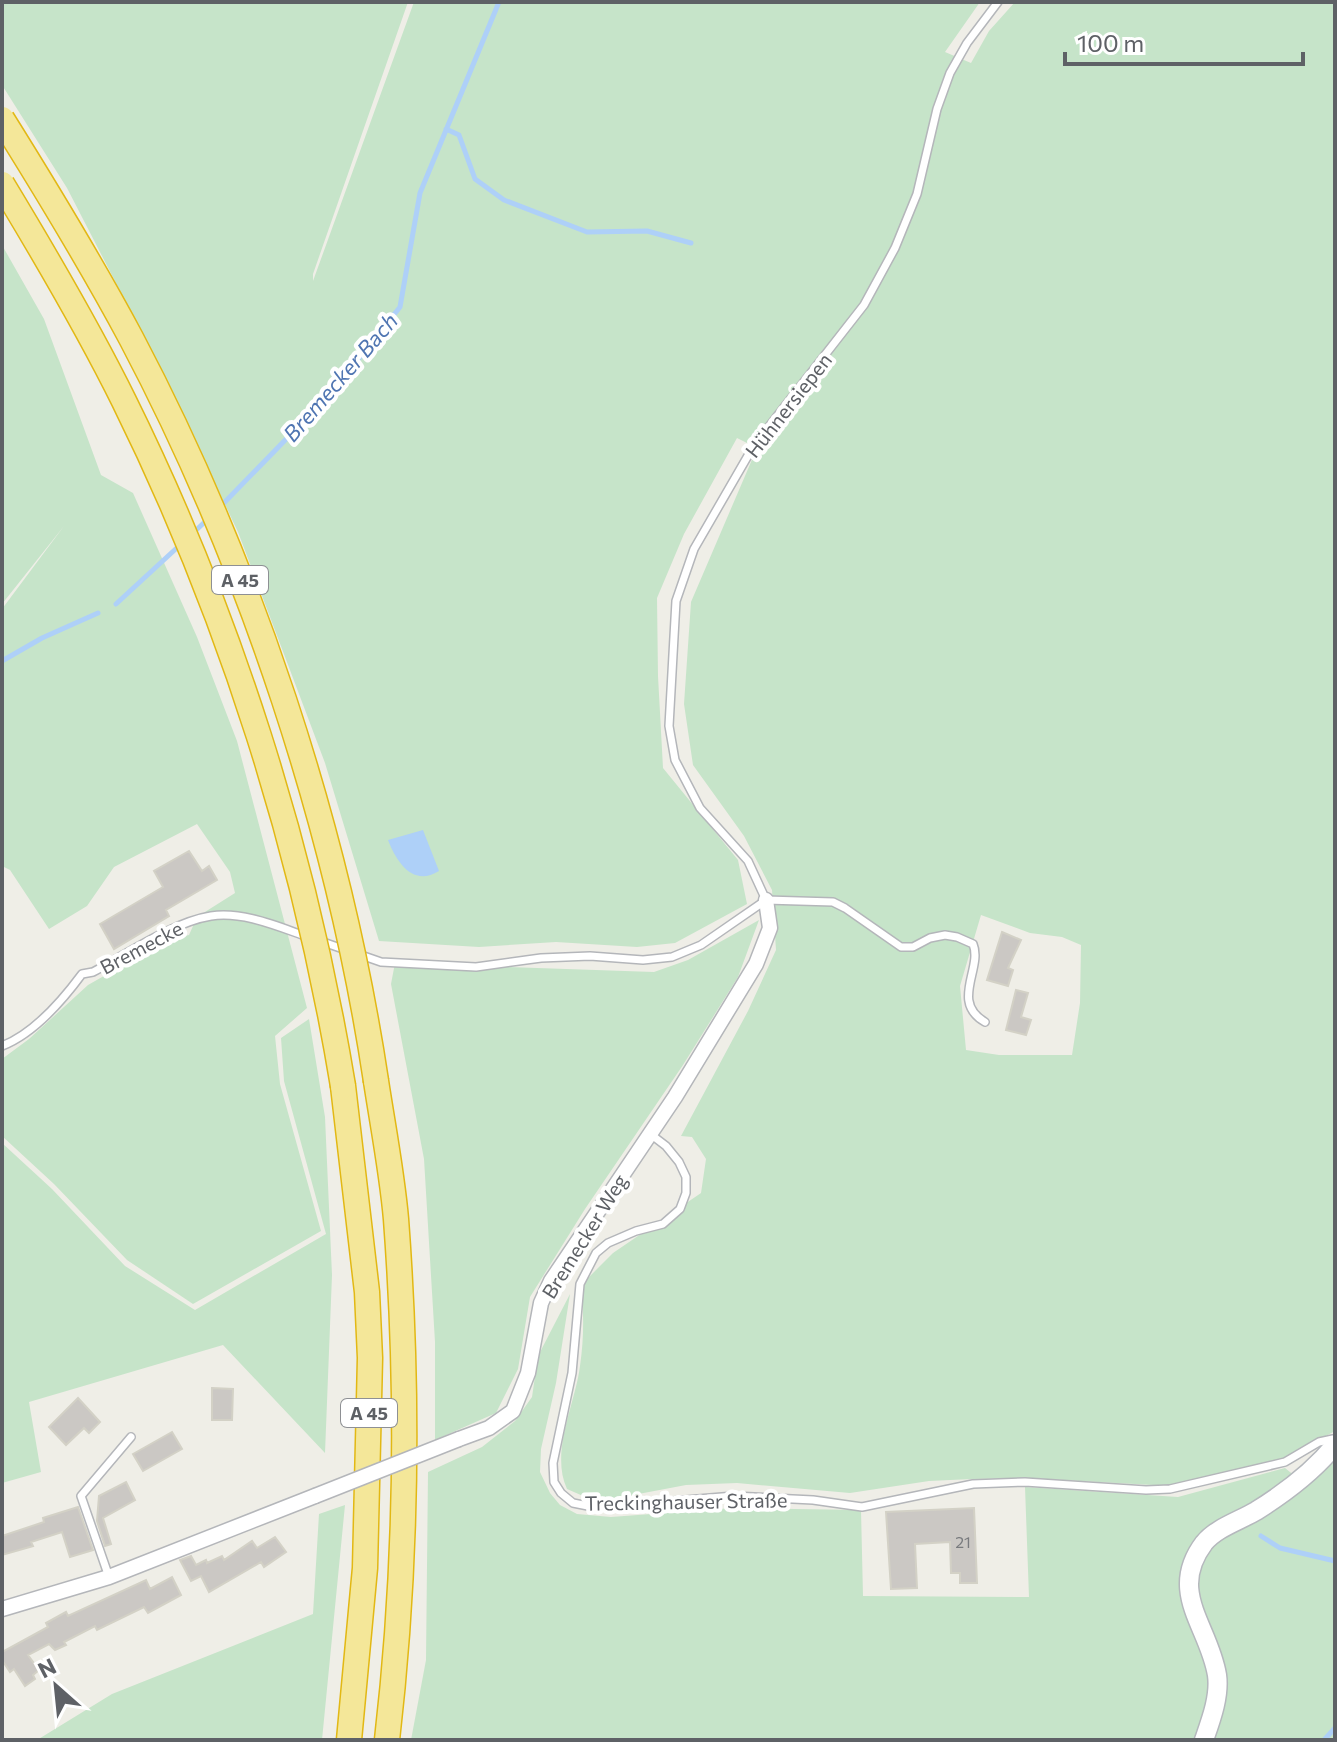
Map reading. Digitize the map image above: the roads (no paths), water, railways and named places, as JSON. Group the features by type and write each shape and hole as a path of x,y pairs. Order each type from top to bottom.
{"highway":[{"name":"A 45","path":"2,119 67,223 132,340 190,461 242,585 287,712 327,840 354,953 395,1216 403,1348 401,1570 387,1740"},
{"name":"A 45","path":"2,184 65,289 124,402 177,517 224,635 265,755 327,998 343,1086 367,1292 370,1358 365,1568 349,1740"}],"main road":[{"path":"1204,1740 1218,1686 1210,1650 1190,1600 1188,1584 1193,1559 1207,1539 1290,1488 1335,1445"}],"street":[{"name":"Bremecker Weg","path":"2,1609 109,1577 489,1428 513,1411 528,1373 535,1323 551,1281 756,964 770,928 766,900"}],"lane":[{"name":"Hühnersiepen","path":"766,900 748,861 700,808 675,760 669,726 676,601 694,549 753,447 864,305 895,248 917,194 937,109 950,73 967,43 998,2"},
{"name":"Bremecke","path":"2,1046 13,1042 29,1029 70,990 82,974 93,972 192,921 213,915 267,923 381,962 476,967 541,958 590,956 643,960 672,957 701,945 766,900"},
{"path":"766,900 833,902 901,947 907,948 945,935 973,944 976,952 968,983 970,1007 985,1022"},
{"name":"Treckinghauser Straße","path":"649,1133 666,1146 679,1162 686,1177 686,1193 680,1209 663,1224 608,1243 596,1253 580,1284 572,1373 553,1463 554,1482 573,1503 613,1506 734,1496 813,1500 862,1507 973,1484 1025,1482 1170,1489 1285,1462 1319,1442 1335,1438"},
{"path":"109,1577 81,1496 131,1437"}],"water":[{"path":"423,830 439,871 421,876 401,864 388,840"}],"waterway":[{"name":"Bremecker Bach","path":"219,508 332,392 400,307 420,193 499,2"},
{"path":"446,129 459,135 475,179 504,200 587,232 647,231 691,243"},
{"name":"Bremecker Bach","path":"193,533 209,518"},
{"name":"Bremecker Bach","path":"116,604 180,545"},
{"name":"Bremecker Bach","path":"2,661 42,638 98,613"},
{"path":"1261,1536 1280,1548 1335,1561"},
{"path":"1324,1740 1335,1728"}]}
